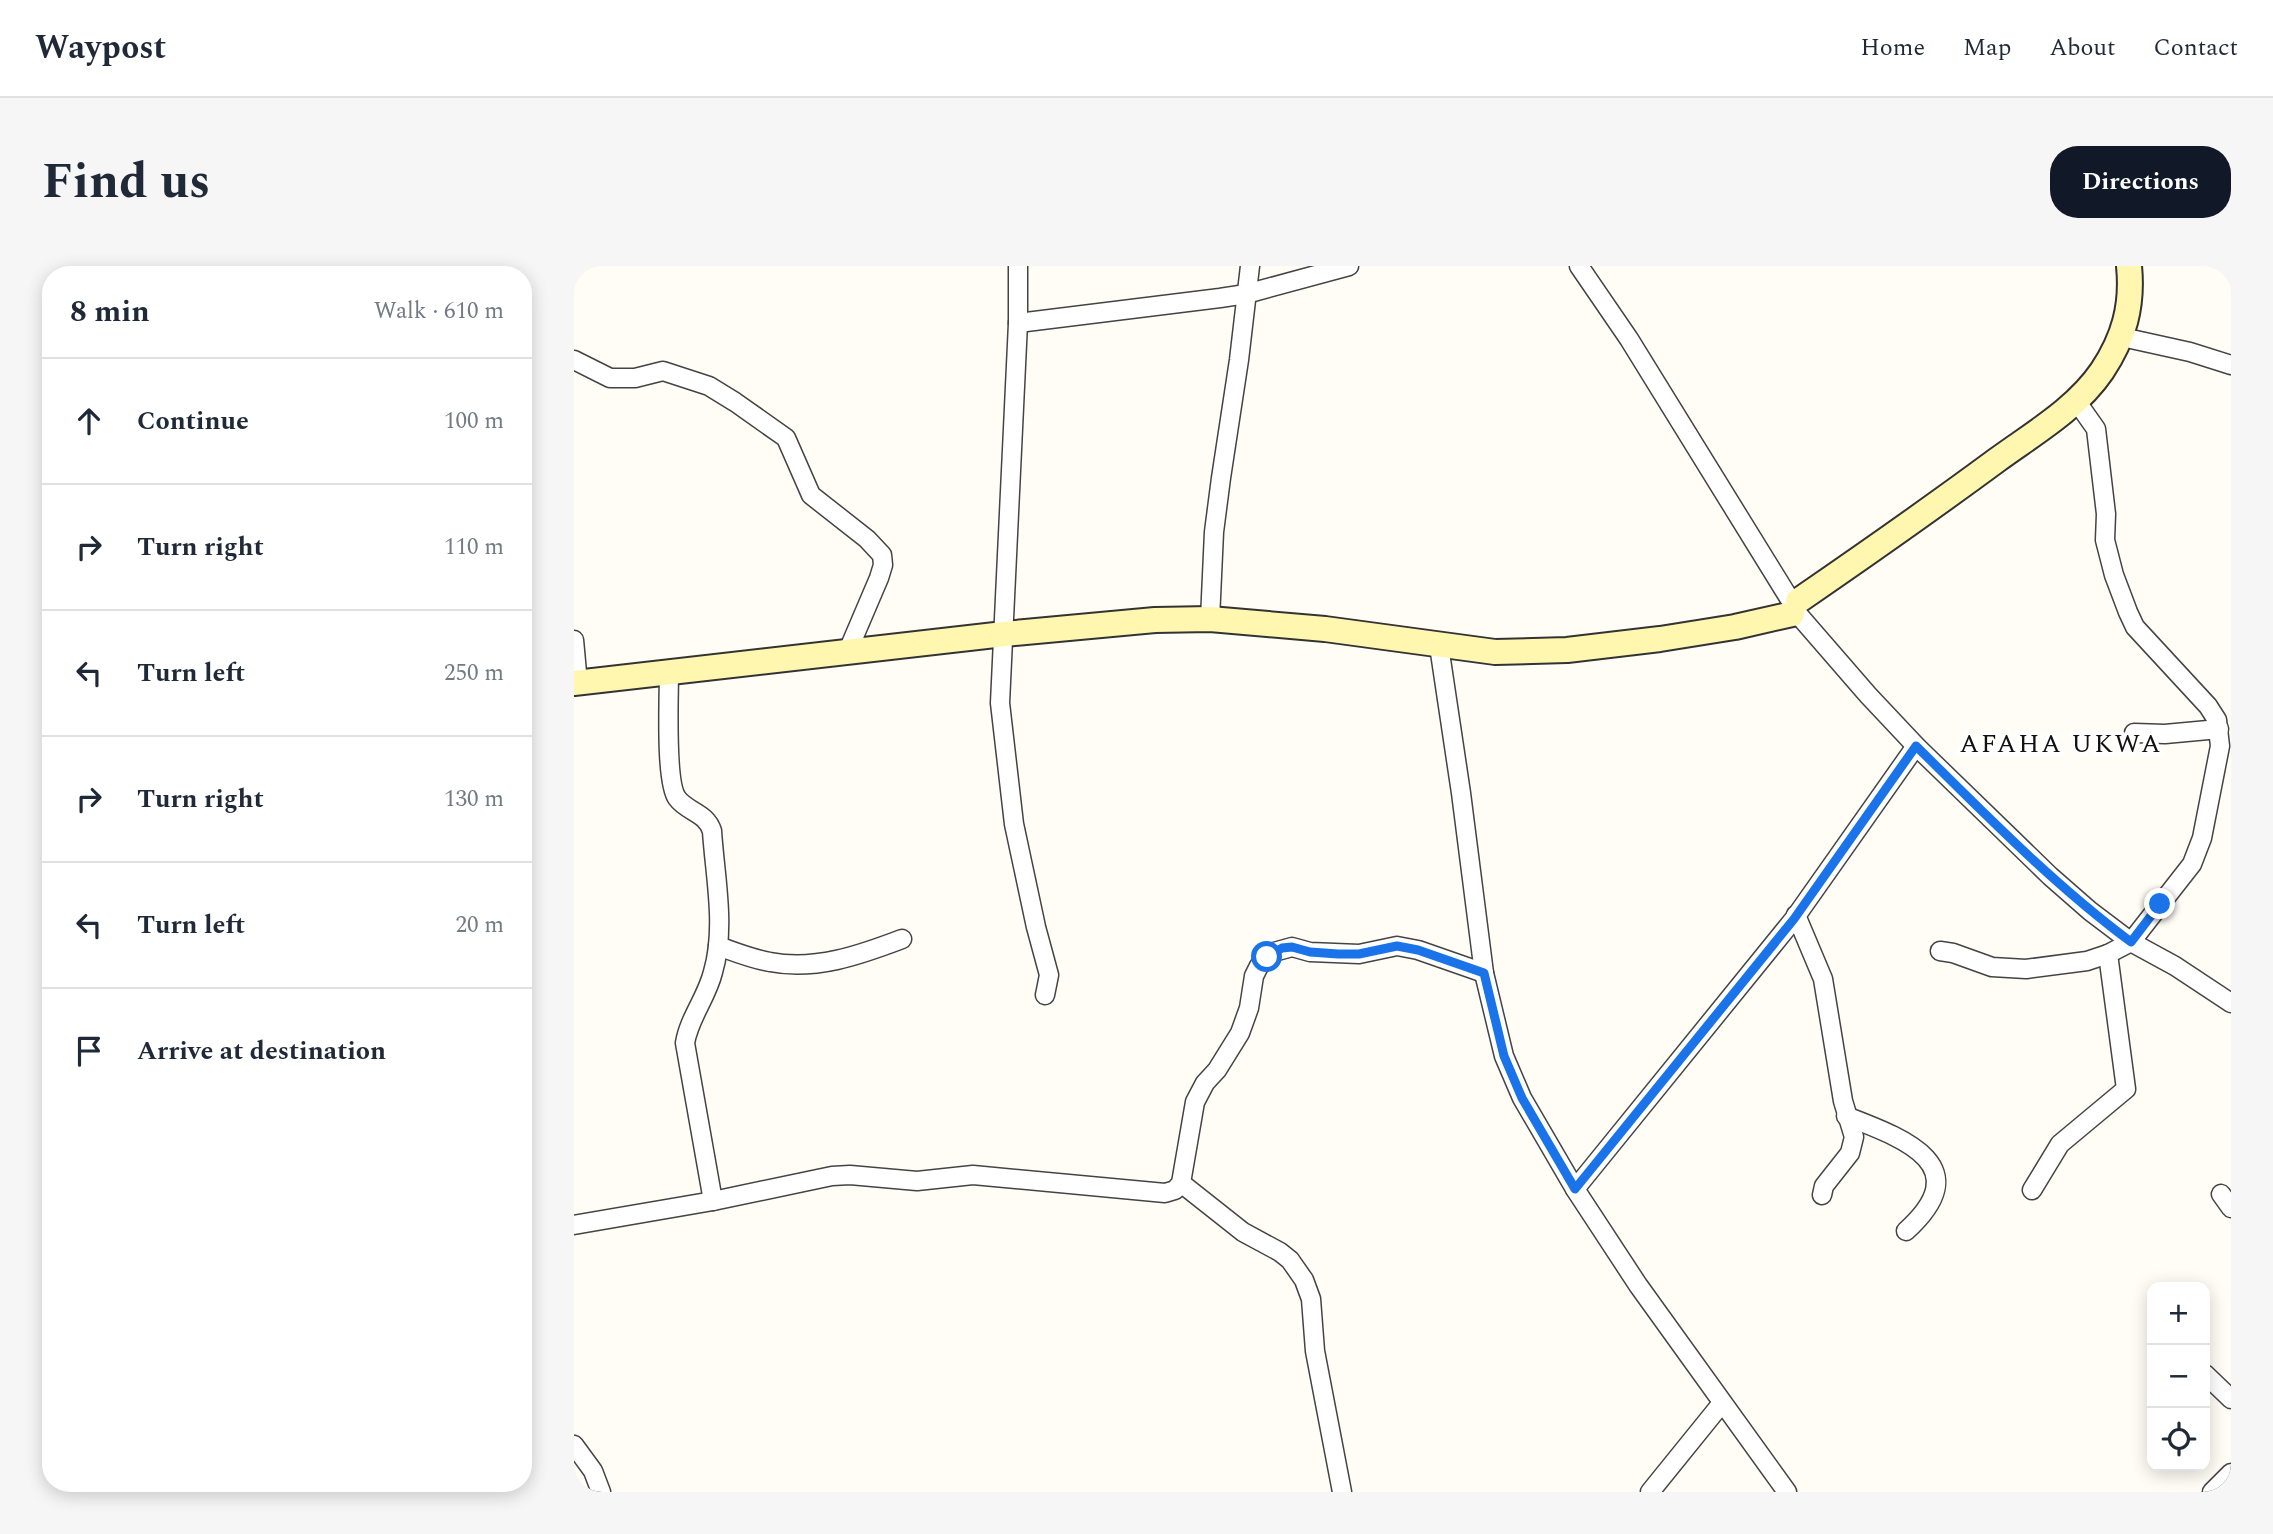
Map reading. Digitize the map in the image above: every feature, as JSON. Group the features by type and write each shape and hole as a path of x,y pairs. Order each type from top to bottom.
{"street":[{"path":"1018,266 1018,323 1000,676 1002,732 1014,824 1049,975 1045,995"},
{"path":"1210,620 1214,532 1220,478 1239,360 1250,266"},
{"path":"1018,323 1246,294 1349,266"},
{"path":"1579,266 1629,339 1792,606 1868,695 1916,746 2050,876 2090,911 2131,942 2175,966 2231,1003"},
{"path":"574,640 576,683 1004,634 1155,620 1210,620 1325,629 1496,652 1567,650 1735,627 1792,606 2077,402 2101,372 2122,337 2129,311 2129,266"},
{"path":"2122,337 2190,352 2231,365"},
{"path":"574,360 610,378 635,378 663,371 709,386 786,438 811,495 867,539 881,555 883,565 879,578 847,653"},
{"path":"1940,951 1992,967 2018,969 2066,964 2108,954 2131,942 2192,863 2202,838 2216,778 2220,746 2217,720 2208,706 2135,627 2127,612 2105,540 2106,514 2096,429 2077,402"},
{"path":"1439,646 1484,973 1504,1056 1522,1098 1575,1189 1638,1285 1787,1492"},
{"path":"669,672 673,790 682,803 709,822 719,913 718,946 713,975 690,1025 685,1043 713,1201"},
{"path":"2134,733 2165,734 2219,729"},
{"path":"1575,1189 1796,915 1916,746"},
{"path":"1796,915 1823,979 1846,1116 1854,1137 1852,1148 1824,1186 1822,1195"},
{"path":"718,946 772,962 799,964 856,956 902,939"},
{"path":"574,1225 713,1201 802,1181 850,1175 917,1181 984,1175 1166,1193 1175,1190 1181,1183 1195,1102 1240,1033 1249,1008 1254,976 1259,966 1274,952 1292,947 1320,953 1359,954 1397,946 1418,950 1484,973"},
{"path":"2032,1190 2060,1144 2126,1089 2108,954"},
{"path":"1846,1116 1907,1143 1930,1162 1935,1180 1932,1197 1920,1218 1906,1231"},
{"path":"1181,1183 1242,1232 1280,1252 1290,1260 1304,1280 1311,1299 1315,1351 1342,1492"},
{"path":"2210,1379 2231,1399"},
{"path":"1650,1492 1722,1403"},
{"path":"574,1445 593,1471 602,1491"},
{"path":"2212,1492 2231,1473"}],"district":[{"name":"AFAHA UKWA","path":"2061,743"}],"route":[{"path":"1267,957 1282,948 1292,947 1310,952 1359,954 1397,946 1418,950 1484,973 1504,1056 1522,1098 1575,1189 1794,919 1916,746 2050,876 2131,942 2160,904"}]}
